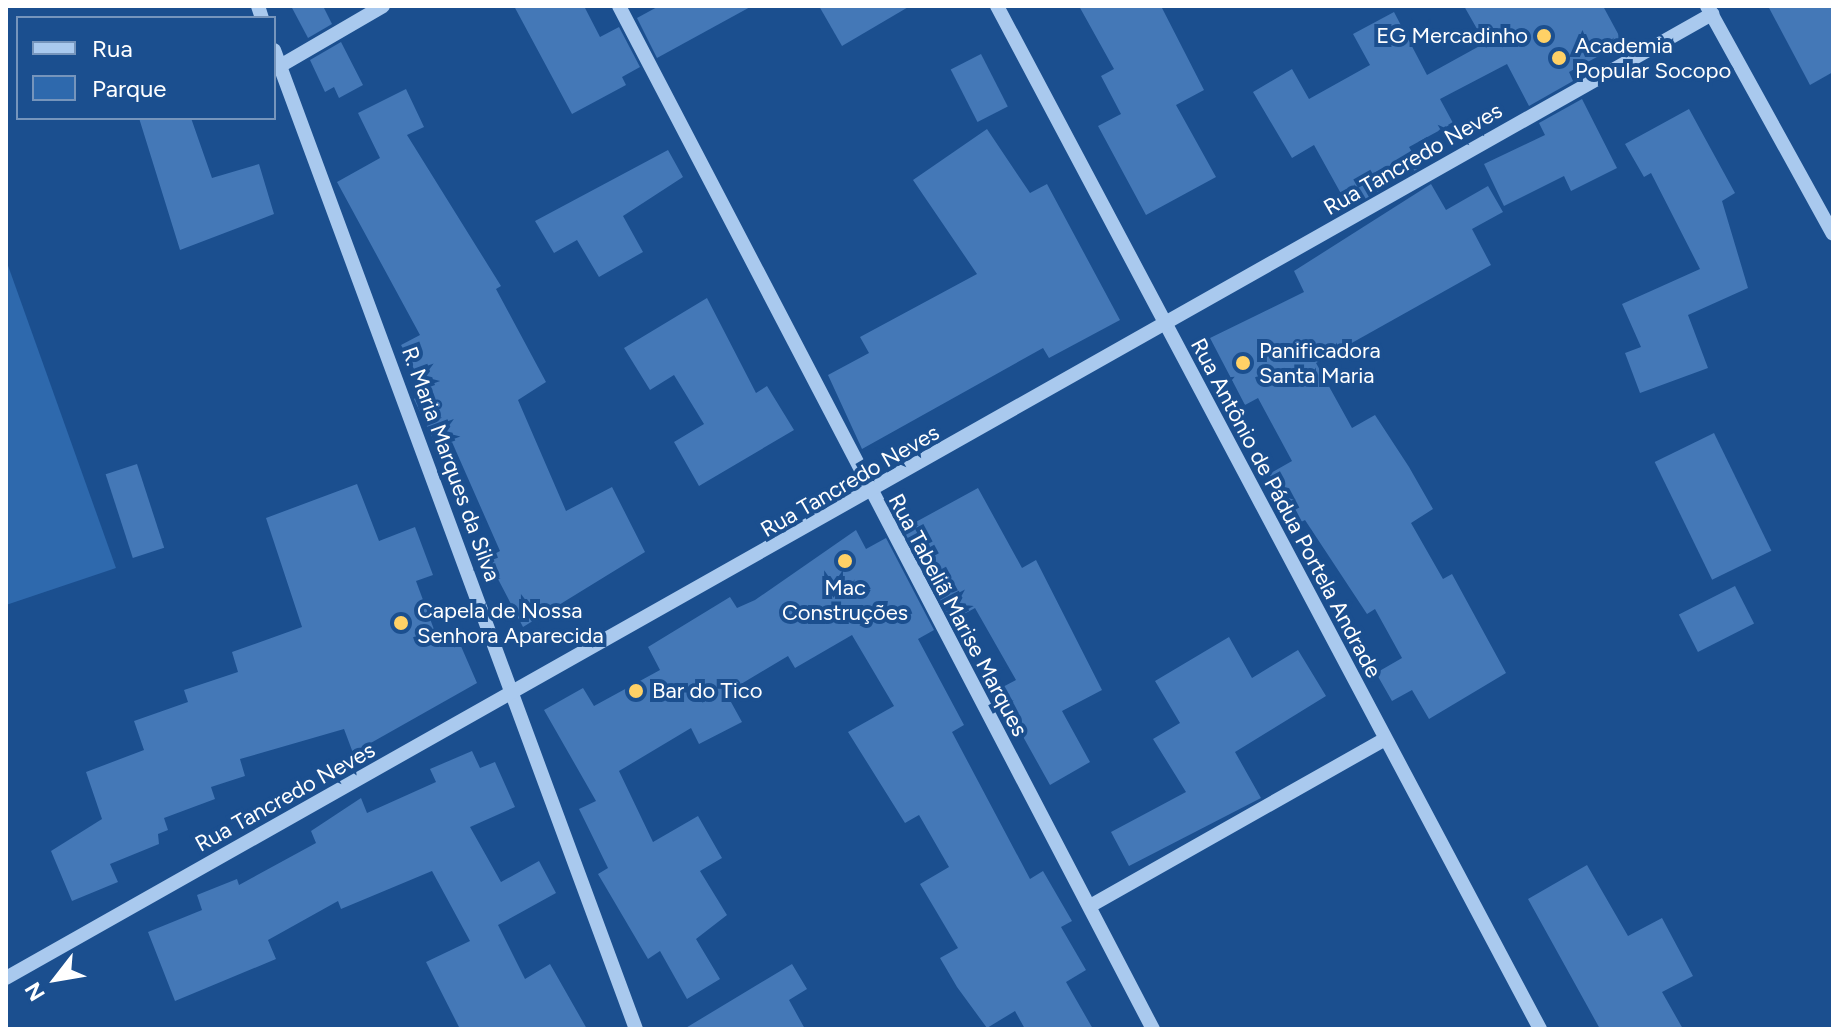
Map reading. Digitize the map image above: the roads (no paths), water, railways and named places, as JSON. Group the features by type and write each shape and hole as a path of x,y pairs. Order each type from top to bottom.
{"street":[{"path":"280,66 383,6"},
{"name":"Rua Tabeliã Marise Marques","path":"619,6 869,496 1153,1029"},
{"name":"Rua Antônio de Pádua Portela Andrade","path":"997,6 1164,326 1540,1029"},
{"path":"1709,10 1833,234"},
{"name":"Rua Tancredo Neves","path":"6,978 869,496 1709,10"},
{"name":"R. Maria Marques da Silva","path":"276,55 636,1029"},
{"path":"1090,906 1385,739"}],"place":[{"name":"EG Mercadinho","path":"1544,36"},
{"name":"Academia Popular Socopo","path":"1559,58"},
{"name":"Panificadora Santa Maria","path":"1243,363"},
{"name":"Mac Construções","path":"845,561"},
{"name":"Capela de Nossa Senhora Aparecida","path":"401,623"},
{"name":"Bar do Tico","path":"636,691"}]}
